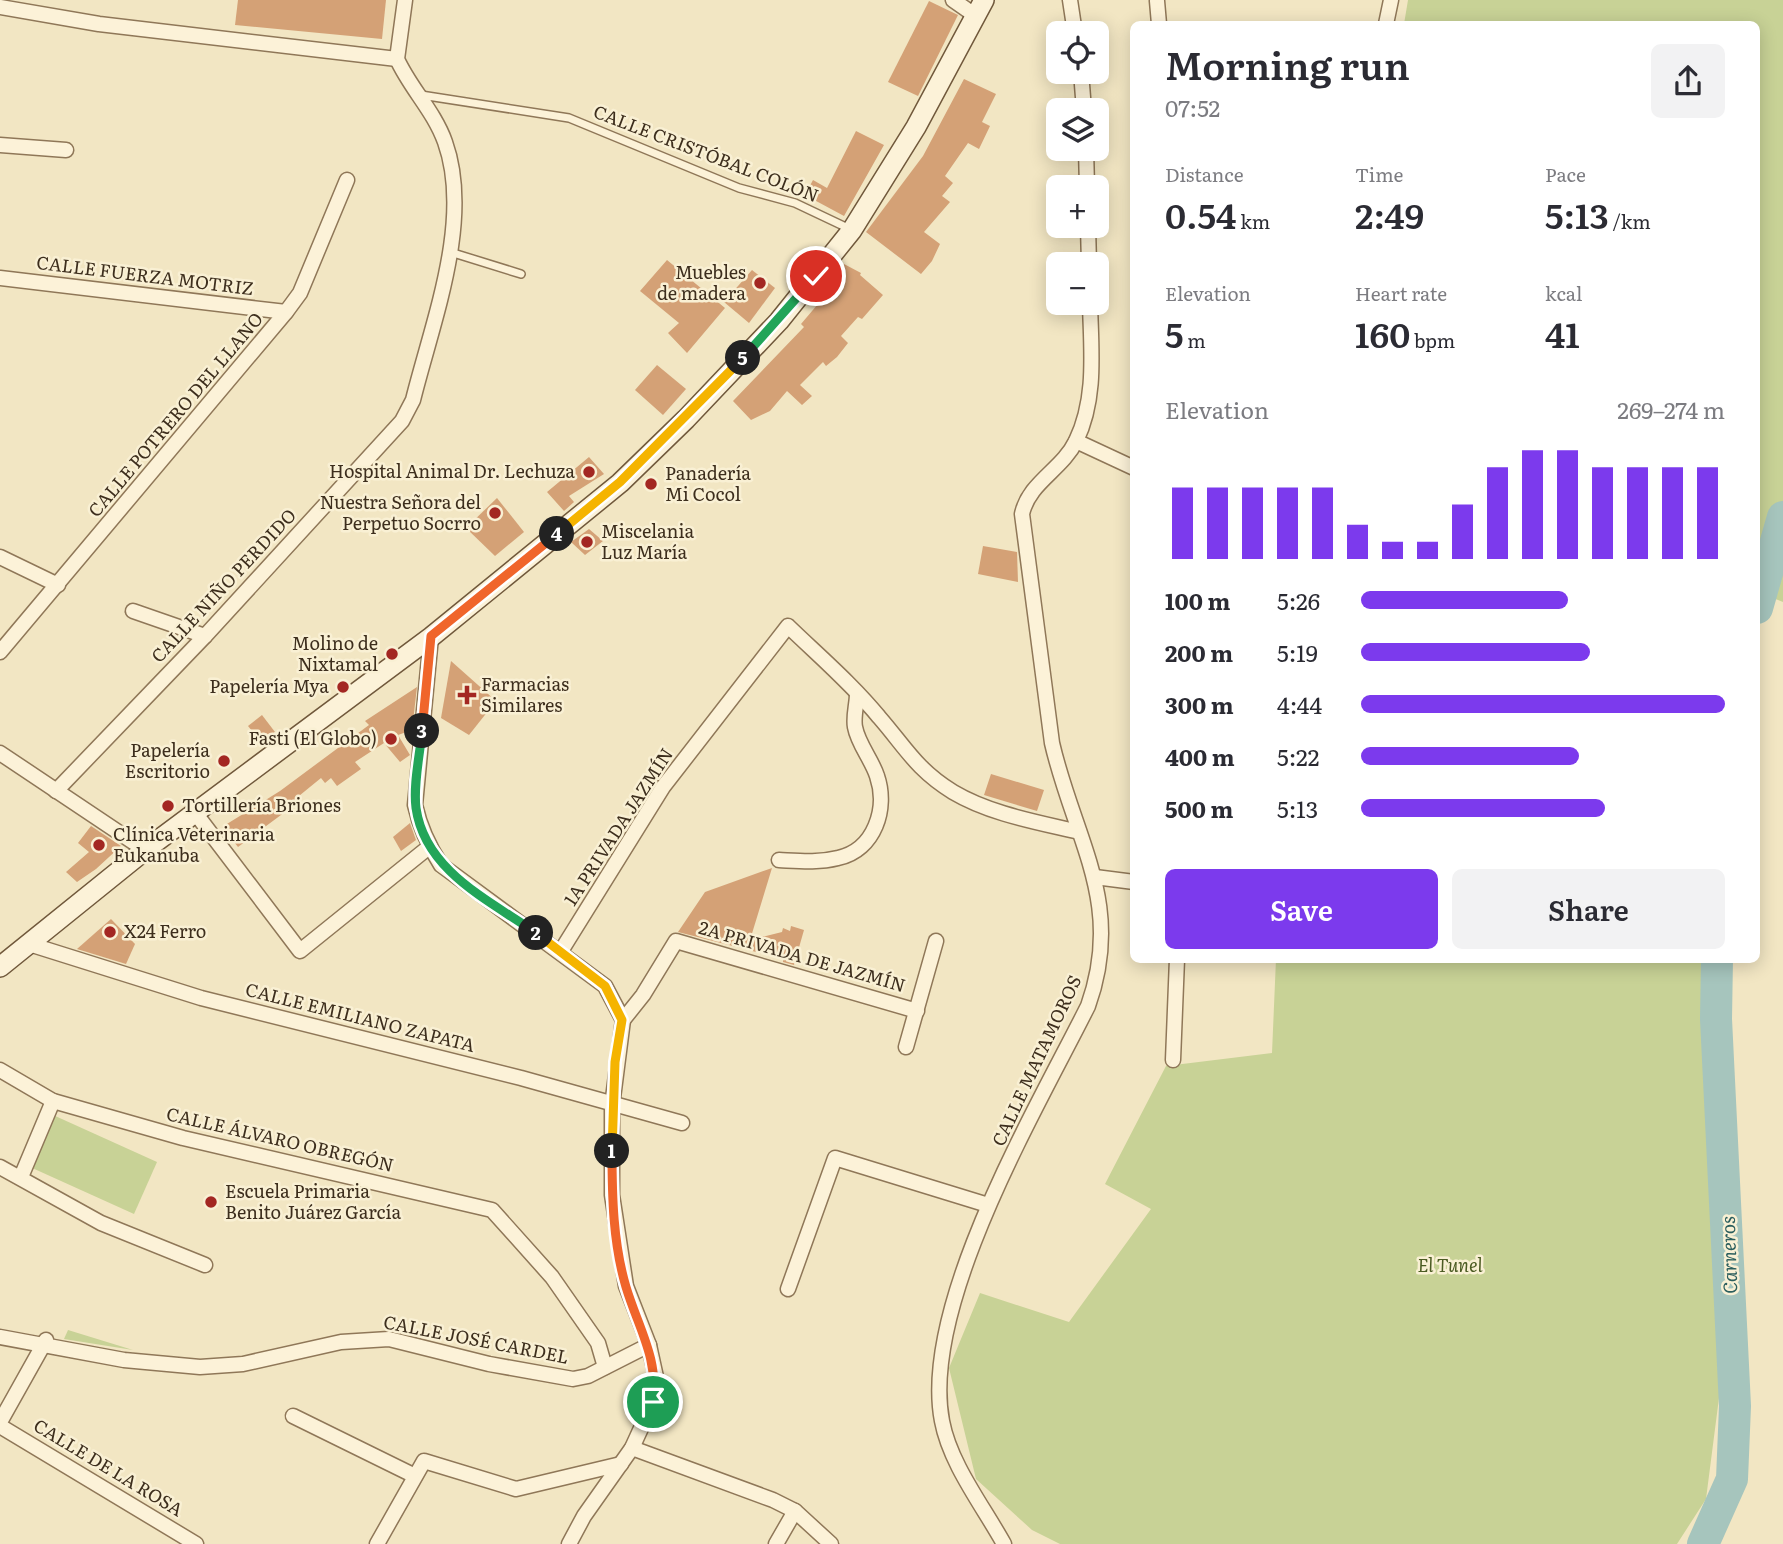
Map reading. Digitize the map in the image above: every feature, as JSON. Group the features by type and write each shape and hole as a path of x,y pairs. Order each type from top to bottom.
{"main road":[{"path":"0,967 145,850 431,636 620,482 658,446 779,321 852,230 916,127 980,8"}],"street":[{"path":"0,7 125,28 397,59 405,0"},
{"path":"953,0 980,8"},
{"path":"1070,0 1073,21"},
{"path":"1387,21 1391,0"},
{"path":"1157,1 1160,21"},
{"name":"CALLE NIÑO PERDIDO","path":"56,791 205,636 402,421 413,400 450,252 455,212 453,175 445,142 421,95 397,59"},
{"path":"0,145 66,149"},
{"name":"CALLE POTRERO DEL LLANO","path":"0,652 300,293 347,180"},
{"name":"CALLE FUERZA MOTRIZ","path":"0,278 286,312"},
{"name":"CALLE MATAMOROS","path":"1004,1544 954,1456 942,1424 937,1387 940,1354 965,1268 988,1205 1088,1006 1098,975 1102,946 1096,877 1060,777 1052,743 1022,514 1032,489 1061,462 1076,441 1092,383 1090,315"},
{"path":"1076,441 1130,466"},
{"path":"0,557 58,585"},
{"path":"133,611 205,636"},
{"name":"1A PRIVADA JAZMÍN","path":"561,951 663,787 788,626 858,694"},
{"path":"431,636 415,805 429,847 441,865 605,986 622,1020 612,1106 612,1195 617,1242 626,1286 649,1345 656,1377 653,1402 632,1448 583,1516 569,1544"},
{"path":"858,694 914,763 956,794 1003,813 1079,832"},
{"path":"779,860 811,862 841,858 862,846 876,827 882,804 877,776 855,727 858,694"},
{"path":"0,754 145,850"},
{"path":"196,814 300,951 429,847"},
{"path":"1096,877 1130,881"},
{"name":"2A PRIVADA DE JAZMÍN","path":"622,1020 643,995 676,941 918,1011"},
{"path":"906,1047 936,941"},
{"name":"CALLE EMILIANO ZAPATA","path":"29,944 201,998 521,1078 682,1124"},
{"path":"1173,1060 1177,963"},
{"name":"CALLE ÁLVARO OBREGÓN","path":"0,1070 53,1101 183,1138 492,1210 552,1277 598,1343 605,1367"},
{"path":"21,1177 53,1101"},
{"path":"788,1289 835,1158 988,1205"},
{"path":"0,1167 101,1223 205,1265"},
{"name":"CALLE JOSÉ CARDEL","path":"0,1337 45,1342 124,1360 200,1367 243,1364 352,1340 389,1339 556,1378 573,1379 605,1367 649,1345"},
{"path":"0,1424 45,1342"},
{"path":"293,1416 415,1476"},
{"name":"CALLE DE LA ROSA","path":"0,1424 196,1544"},
{"path":"632,1448 773,1500 795,1511 831,1544"},
{"path":"377,1544 424,1461 516,1489 621,1464"},
{"path":"776,1544 795,1511"}],"lane":[{"name":"CALLE CRISTÓBAL COLÓN","path":"421,95 569,118 739,188 795,203 852,230"},
{"path":"450,252 521,274"}],"green space":[{"path":"1408,0 1783,0 1783,602 1760,593 1760,21 1404,21"},
{"name":"El Tunel","path":"1276,963 1718,963 1729,1320 1706,1499 1677,1544 1060,1544 1032,1530 976,1479 949,1368 980,1293 1069,1322 1151,1209 1105,1184 1166,1066 1272,1053"},
{"path":"53,1115 157,1162 134,1214 30,1167"},
{"path":"68,1330 133,1350 64,1339"}],"building":[{"path":"238,0 386,0 382,39 235,25"},
{"path":"929,1 958,15 918,96 888,82"},
{"path":"964,79 996,94 982,122 990,126 979,149 968,143 945,176 953,183 942,196 950,202 924,232 940,244 932,261 921,274 866,232 923,156"},
{"path":"856,131 884,145 844,216 805,195 813,180 827,188"},
{"path":"667,260 725,308 687,353 668,333 679,323 640,291"},
{"path":"844,264 861,273 860,275 883,295 862,319 858,317 841,336 848,343 837,357 826,366 823,362 800,385 812,396 802,405 787,391 770,411 751,420 733,401 804,327 801,324 829,291 826,289"},
{"path":"752,270 775,288 749,323 724,302"},
{"path":"657,365 686,389 663,415 635,390"},
{"path":"589,457 604,474 569,496 574,502 564,511 547,492"},
{"name":"Nuestra Señora del Perpetuo Socrro","path":"497,498 524,532 495,556 466,528"},
{"name":"Miscelania Luz María","path":"589,529 603,541 585,555 571,542"},
{"path":"983,546 1017,552 1018,582 978,574"},
{"name":"Farmacias Similares","path":"451,661 496,701 469,735 441,718"},
{"path":"417,687 412,730 398,735 410,755 400,762 384,743 355,762 361,769 337,786 331,778 325,783 321,778 283,809 285,812 238,847 222,827 280,791 369,725 365,721"},
{"path":"262,715 275,732 261,742 248,726"},
{"path":"991,774 1044,790 1037,811 984,795"},
{"path":"410,823 416,840 401,851 393,837"},
{"name":"Clínica Veterinaria Eukanuba","path":"91,826 121,846 77,882 66,872 89,852 78,843"},
{"path":"772,868 750,940 782,932 783,928 790,931 791,926 804,930 794,965 783,962 783,959 678,932 705,892"},
{"name":"X24 Ferro","path":"111,919 135,944 126,964 77,949"}],"waterway":[{"name":"Carneros","path":"1760,598 1783,517"},
{"name":"Carneros","path":"1703,1544 1732,1479 1735,1406 1716,1019 1717,963"}],"place":[{"name":"Muebles de madera","path":"760,283"},
{"name":"Hospital Animal Dr. Lechuza","path":"589,472"},
{"name":"Panadería Mi Cocol","path":"651,484"},
{"name":"Nuestra Señora del Perpetuo Socrro","path":"495,513"},
{"name":"Miscelania Luz María","path":"587,542"},
{"name":"Molino de Nixtamal","path":"392,654"},
{"name":"Papelería Mya","path":"343,687"},
{"name":"Farmacias Similares","path":"467,695"},
{"name":"Fasti (El Globo)","path":"391,739"},
{"name":"Papelería Escritorio","path":"224,761"},
{"name":"Tortillería Briones","path":"168,806"},
{"name":"Clínica Veterinaria Eukanuba","path":"99,845"},
{"name":"X24 Ferro","path":"110,932"},
{"name":"Escuela Primaria Benito Juárez García","path":"211,1202"}],"route":[{"path":"653,1402 656,1377 649,1345 626,1286 617,1242 612,1195 612,1106 615,1062 622,1020 615,1001 605,986 441,865 429,847 415,805 431,636 620,482 686,419 779,321 816,276"}]}
